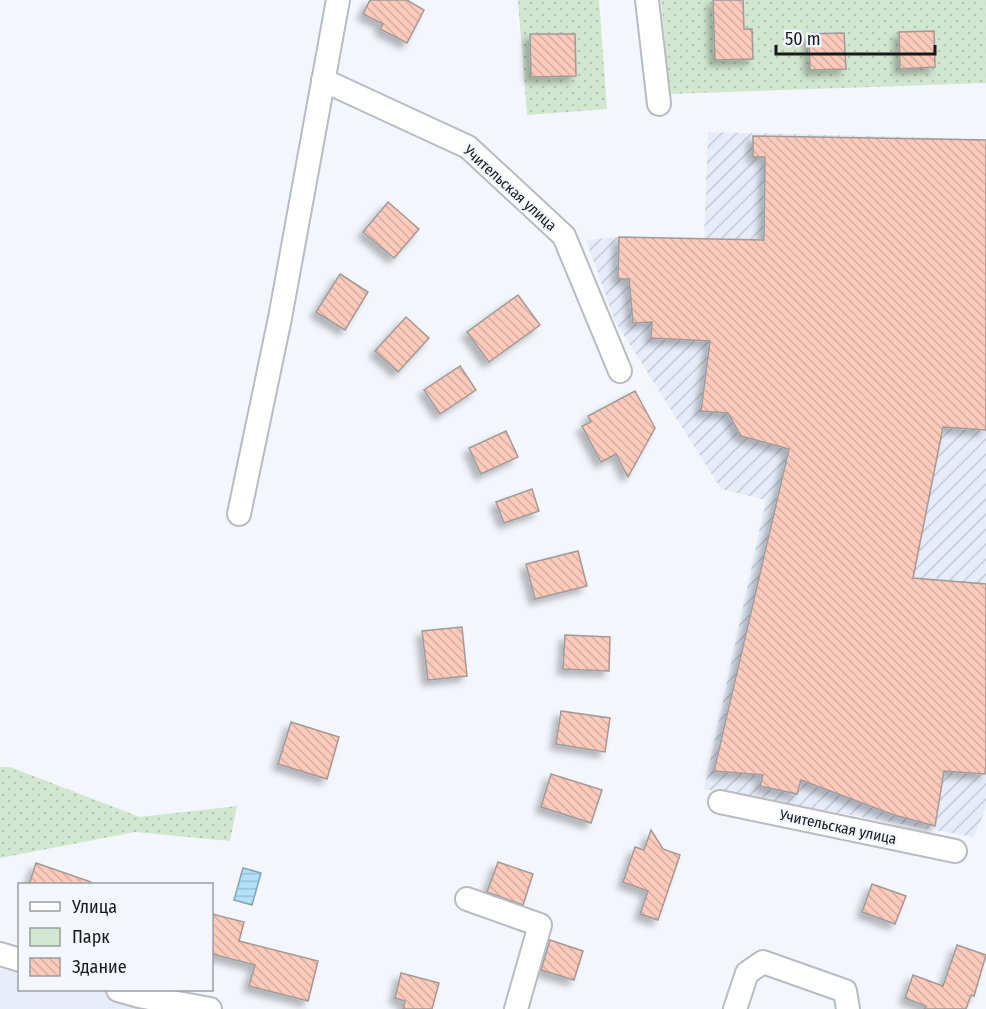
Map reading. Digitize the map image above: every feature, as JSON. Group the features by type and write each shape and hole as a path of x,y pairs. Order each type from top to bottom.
{"street":[{"path":"238,514 280,318 338,0"},
{"path":"647,0 659,104"},
{"name":"Учительская улица","path":"322,80 468,147 564,236 620,370"},
{"name":"Учительская улица","path":"720,802 955,851"},
{"path":"467,899 540,925 516,1009"},
{"path":"0,954 18,959"},
{"path":"735,1009 747,973 763,962 844,991 848,1009"},
{"path":"122,991 210,1009"}],"shaded area":[{"path":"708,132 986,139 986,808 974,837 704,789 766,500 721,489 615,321 586,240 619,237 704,239"},
{"path":"0,969 18,973 18,991 110,991 205,1009 0,1009"}],"green space":[{"path":"518,0 599,0 607,109 527,115"},
{"path":"661,0 986,0 986,83 670,94"},
{"path":"0,767 10,767 140,817 237,806 230,841 135,832 0,858"}],"water":[{"path":"243,868 261,873 252,905 234,900"}],"building":[{"path":"370,0 407,0 424,10 407,43 380,29 383,24 363,14"},
{"path":"713,0 743,0 744,29 752,29 753,59 715,60"},
{"path":"934,31 935,67 900,69 899,32"},
{"path":"844,33 846,69 810,70 809,34"},
{"path":"530,34 575,34 576,76 531,77"},
{"path":"753,136 986,140 986,430 943,427 913,578 986,584 986,766 985,774 944,771 935,826 894,815 801,780 797,794 760,786 763,775 714,771 789,449 741,436 728,413 701,411 710,341 651,338 652,322 633,323 629,279 618,279 619,237 764,240 765,157 753,157"},
{"path":"388,202 419,229 394,258 363,232"},
{"path":"340,274 368,292 345,330 316,312"},
{"path":"518,295 540,325 489,362 467,332"},
{"path":"406,317 429,338 398,372 375,351"},
{"path":"460,366 476,390 440,414 424,390"},
{"path":"635,391 655,428 628,477 616,454 601,462 582,426 591,422 588,416"},
{"path":"506,431 518,457 481,474 469,448"},
{"path":"532,489 539,511 504,523 496,502"},
{"path":"578,551 587,586 535,599 526,564"},
{"path":"462,627 467,676 428,680 422,631"},
{"path":"565,635 610,637 609,671 563,669"},
{"path":"561,711 610,718 605,752 556,744"},
{"path":"291,722 339,737 327,779 278,764"},
{"path":"551,774 602,790 591,823 541,807"},
{"path":"651,830 663,849 680,855 658,920 640,914 648,891 623,882 635,847 644,850"},
{"path":"498,862 533,874 523,905 487,892"},
{"path":"36,863 91,882 91,883 30,883"},
{"path":"872,884 906,896 895,924 862,912"},
{"path":"213,914 244,922 239,941 318,961 308,1001 249,986 255,965 213,954"},
{"path":"550,940 583,951 574,980 541,970"},
{"path":"957,945 986,955 974,996 971,995 966,1009 924,1009 926,1006 905,998 913,975 943,986"},
{"path":"401,973 439,983 432,1009 403,1009 405,1001 395,998"}]}
